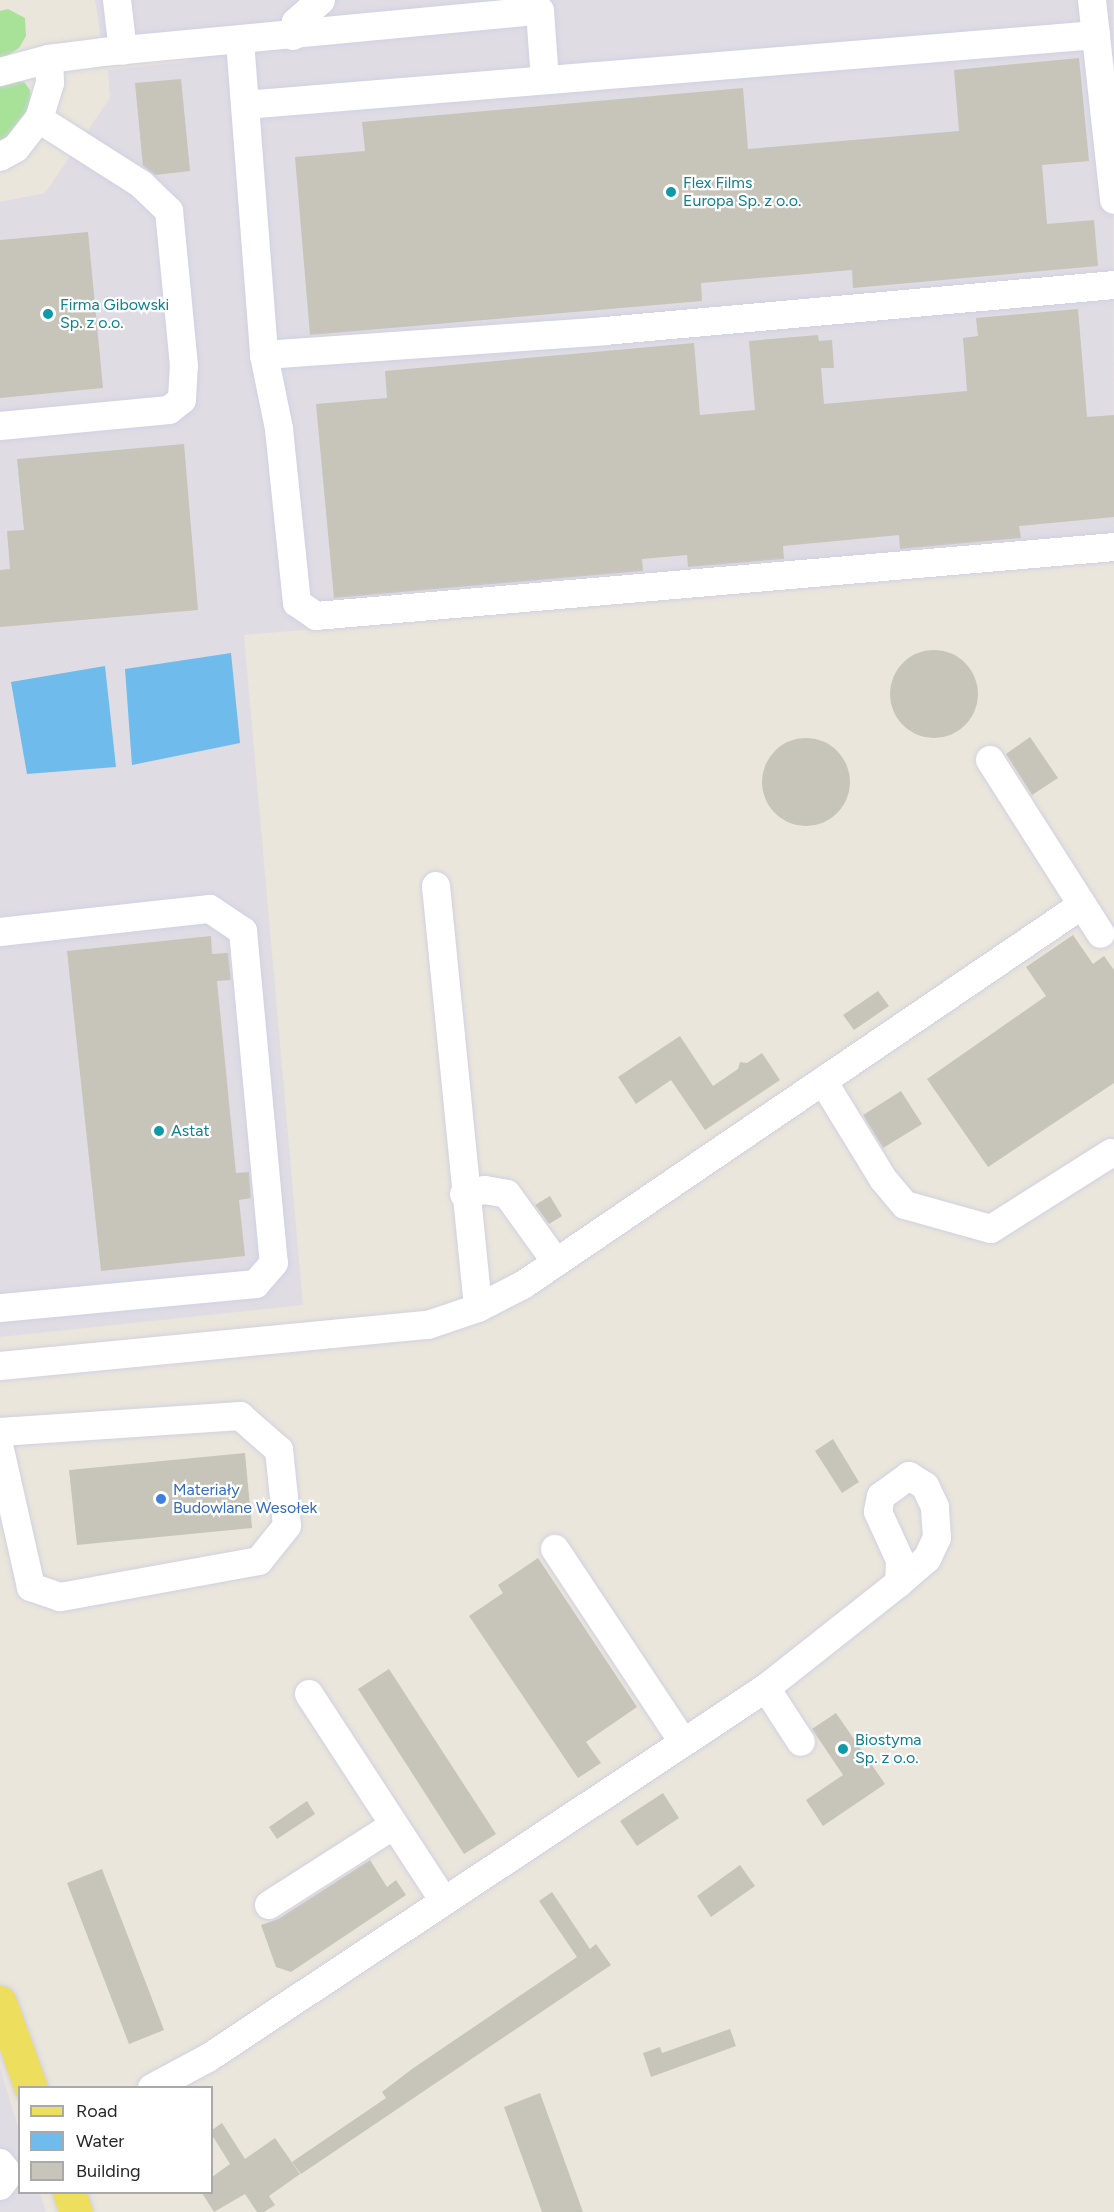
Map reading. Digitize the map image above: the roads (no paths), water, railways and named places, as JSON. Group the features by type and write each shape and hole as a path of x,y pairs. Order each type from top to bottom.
{"main road":[{"path":"0,2002 30,2086"},
{"path":"69,2194 76,2212"}],"lane":[{"path":"117,0 123,51"},
{"path":"293,36 296,22 321,0"},
{"path":"1092,0 1114,200"},
{"path":"0,72 49,59 540,11 545,80"},
{"path":"245,105 1096,34"},
{"path":"240,41 264,355 279,429 297,603 316,616 1114,547"},
{"path":"0,157 16,148 39,119 50,83 49,59"},
{"path":"0,426 169,410 182,400 184,366 168,211 141,184 39,119"},
{"path":"264,355 605,331 1114,285"},
{"path":"990,760 1101,934"},
{"path":"436,886 464,1194 478,1308"},
{"path":"0,1366 428,1325 478,1308 556,1262 1082,905"},
{"path":"0,932 210,909 243,932 274,1263 256,1284 0,1308"},
{"path":"823,1081 883,1179 905,1205 992,1229 1111,1153"},
{"path":"464,1194 485,1191 507,1194 556,1262"},
{"path":"0,1432 240,1416 279,1450 287,1526 259,1561 60,1598 31,1587 0,1449"},
{"path":"555,1549 683,1742"},
{"path":"156,2086 208,2058 766,1688 899,1583"},
{"path":"766,1688 801,1742"},
{"path":"309,1694 444,1901"},
{"path":"268,1905 394,1825"},
{"path":"0,2163 9,2174 0,2186"}],"water":[{"path":"231,653 240,743 132,765 125,669"},
{"path":"105,666 116,767 27,774 11,682"}],"place":[{"name":"Flex Films Europa Sp. z o.o.","path":"671,192"},
{"name":"Firma Gibowski Sp. z o.o.","path":"48,314"},
{"name":"Astat","path":"159,1131"},
{"name":"Materiały Budowlane Wesołek","path":"161,1499"},
{"name":"Biostyma Sp. z o.o.","path":"843,1749"}]}
